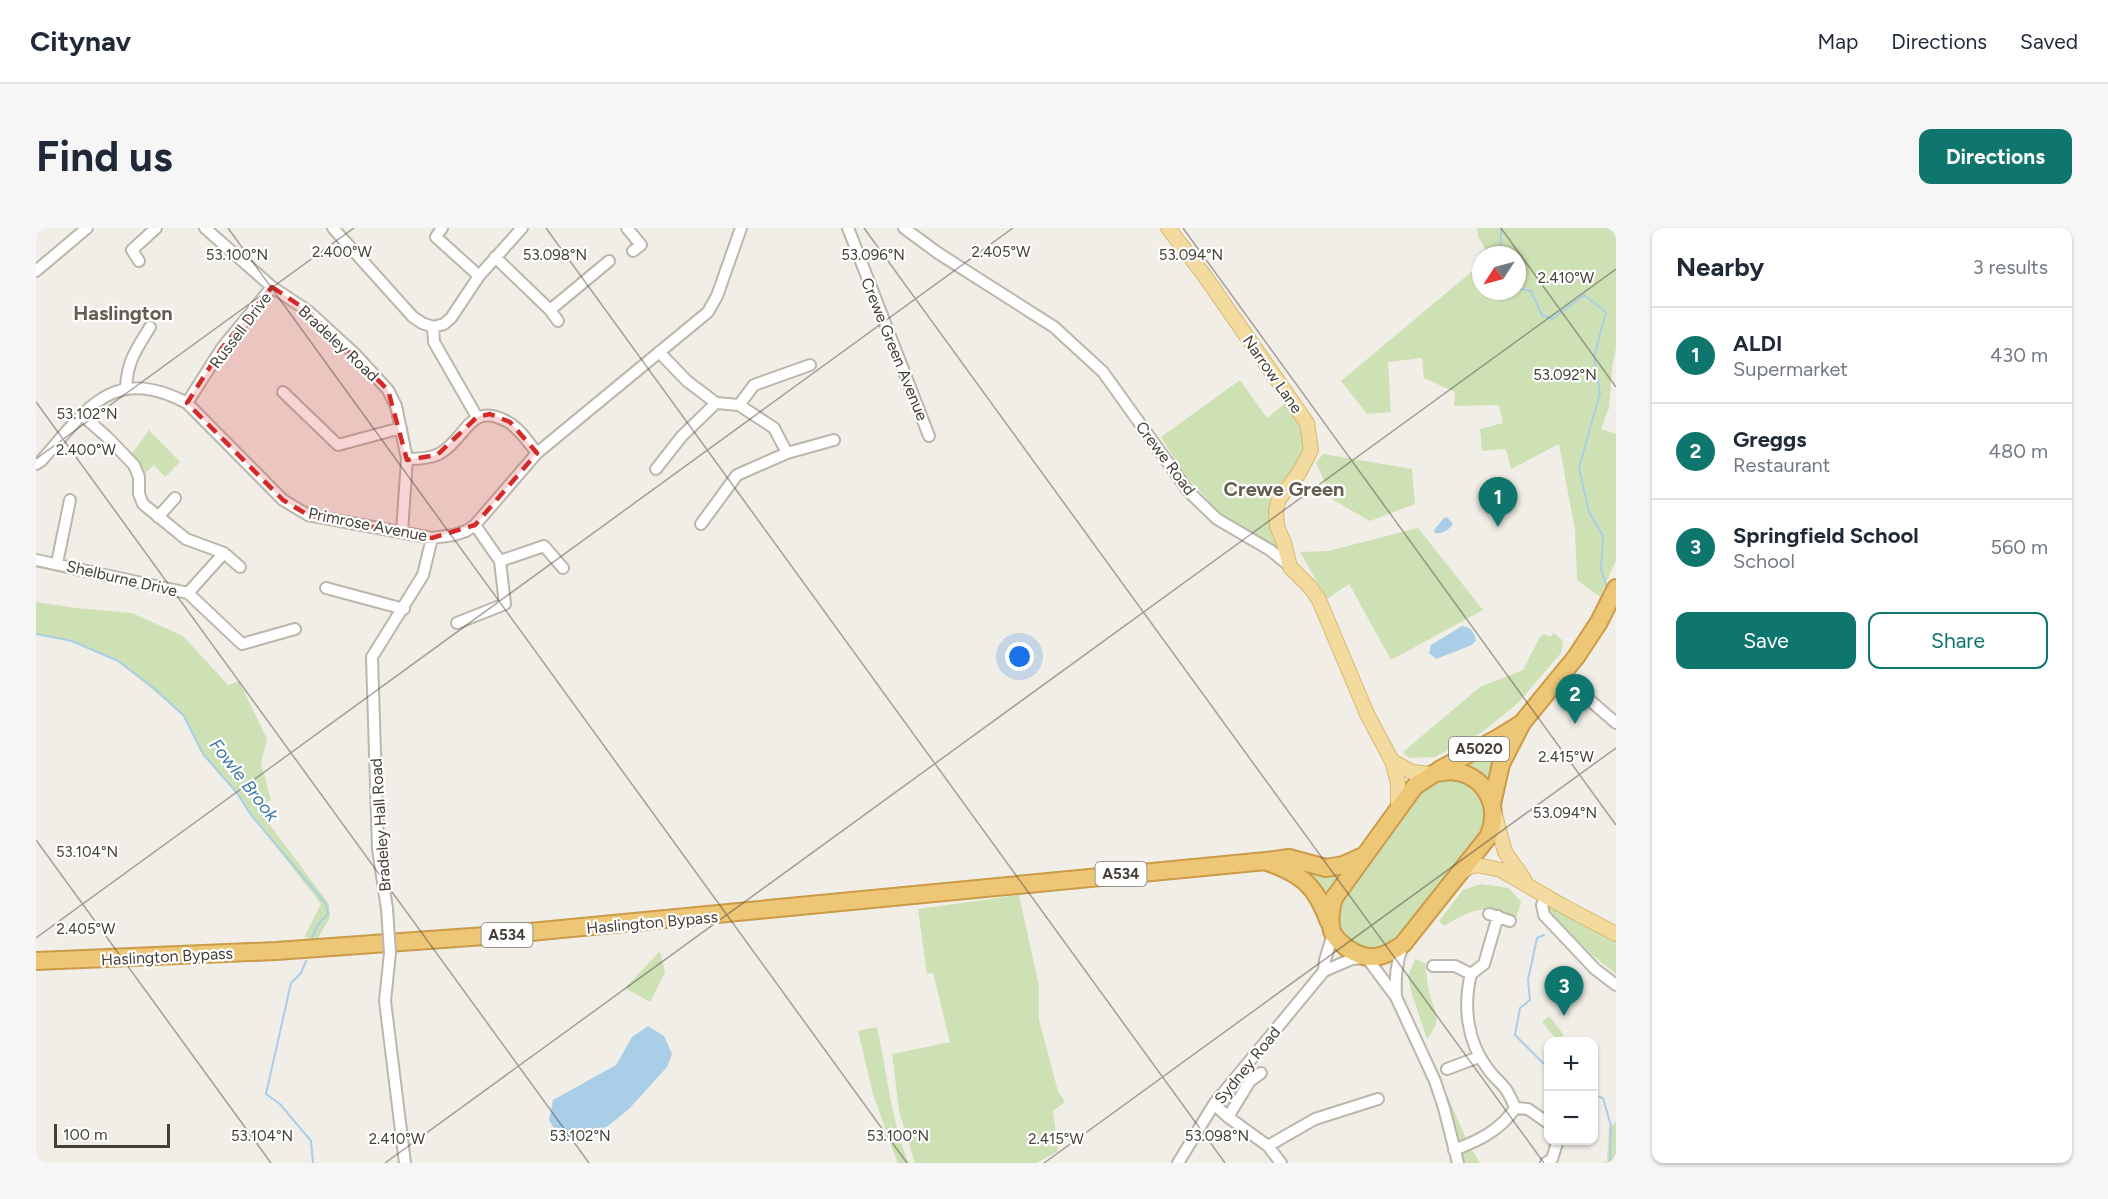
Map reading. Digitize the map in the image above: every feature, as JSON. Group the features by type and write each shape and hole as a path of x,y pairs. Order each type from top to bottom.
{"highway":[{"name":"A5020","path":"1493,807 1501,764 1522,723 1562,676 1588,639 1616,588"},
{"name":"A5020","path":"1433,773 1489,744 1522,723"},
{"path":"1451,771 1469,775 1486,790 1493,807 1493,823 1488,837 1403,944 1380,957 1365,958 1343,945 1332,932 1331,911 1334,898 1415,786 1433,773 1451,771"},
{"name":"Haslington Bypass","path":"36,961 276,951 500,935 1289,858 1326,868 1343,865 1363,856"},
{"name":"Haslington Bypass","path":"1266,861 1285,868 1308,883 1323,907 1332,932"}],"main road":[{"name":"Narrow Lane","path":"1168,228 1204,275 1307,423 1311,437 1311,450 1299,473 1279,499 1276,510 1277,526 1290,567"},
{"name":"Crewe Road","path":"1290,567 1311,588 1322,606 1368,714 1392,761 1398,783 1398,810"},
{"path":"1392,761 1412,772 1433,773"},
{"path":"1493,807 1505,852 1530,885"},
{"path":"1459,874 1469,867 1483,866 1501,870 1616,934"}],"street":[{"path":"36,271 87,228"},
{"path":"139,261 132,250 156,228"},
{"name":"Bradeley Road","path":"205,228 272,287 308,311 356,355 388,390 396,406 407,459 402,532"},
{"path":"334,228 413,317 433,327 444,324 452,318 479,276 522,228"},
{"path":"442,228 436,237 479,276"},
{"path":"627,228 637,248"},
{"name":"Primrose Avenue","path":"36,464 99,400 115,391 148,388 168,393 188,403 283,500 308,515 432,538 466,531 475,525 537,453 713,306 741,228"},
{"name":"Crewe Green Avenue","path":"848,228 929,436"},
{"name":"Crewe Road","path":"904,228 938,253 1054,327 1103,372 1189,492 1217,519 1270,550 1290,567"},
{"path":"495,257 550,310 558,321"},
{"path":"550,310 609,261"},
{"name":"Russell Drive","path":"188,403 222,348 272,287"},
{"path":"126,389 131,357 150,327"},
{"path":"433,327 434,342 477,417"},
{"path":"658,352 687,381 716,403 739,405 774,428 787,453"},
{"path":"739,405 754,385 810,365"},
{"path":"283,392 338,445 401,428"},
{"path":"656,469 682,436 716,403"},
{"path":"407,459 437,455 448,448 477,417 490,414 510,422 537,453"},
{"path":"82,415 108,437 134,465 139,477 139,494 143,504 186,539 224,553 240,567"},
{"path":"701,524 737,475 787,453 834,440"},
{"path":"158,517 175,498"},
{"path":"57,564 70,500"},
{"path":"456,623 504,604 500,561 475,525"},
{"name":"Bradeley Hall Road","path":"405,1163 385,1000 390,953 387,909 378,849 372,657 404,609 423,575 432,538"},
{"path":"500,561 544,546 563,568"},
{"path":"188,593 224,553"},
{"name":"Shelburne Drive","path":"36,560 188,593 242,644 295,629"},
{"path":"326,588 404,609"},
{"path":"1562,676 1616,723"},
{"path":"1547,897 1542,905 1544,915 1589,964 1616,985"},
{"path":"1510,921 1493,915 1484,964 1472,974 1466,1005 1471,1035 1479,1058 1507,1090 1515,1108"},
{"name":"Sydney Road","path":"1324,971 1332,932"},
{"path":"1396,997 1397,959 1403,944"},
{"path":"1365,958 1396,997 1438,1090 1458,1163"},
{"name":"Sydney Road","path":"1178,1163 1214,1104 1324,971 1352,959 1365,958"},
{"path":"1433,966 1455,966 1472,974"},
{"path":"1447,1069 1479,1058"},
{"name":"Sydney Road","path":"1228,1117 1250,1081 1261,1073"},
{"path":"1268,1146 1316,1119 1378,1099"},
{"path":"1214,1104 1268,1146 1281,1163"},
{"path":"1454,1150 1477,1142 1494,1131 1509,1119 1515,1108"},
{"path":"1515,1108 1528,1109 1544,1120"},
{"path":"1546,1163 1552,1159 1556,1145"}],"highlighted area":[{"path":"272,287 308,311 388,390 407,460 437,455 477,417 490,414 510,422 537,453 475,525 432,538 308,515 283,500 187,403 222,348"}],"green space":[{"path":"1477,228 1616,228 1616,348 1609,408 1601,429 1616,434 1616,560 1600,597 1577,580 1575,530 1559,444 1511,469 1506,449 1482,451 1480,429 1503,423 1499,405 1454,406 1455,392 1424,378 1422,358 1388,362 1391,412 1367,414 1341,381 1472,272 1472,300 1526,300 1526,246 1483,246"},
{"path":"1240,380 1267,418 1287,402 1304,436 1300,464 1283,480 1272,497 1269,514 1279,547 1274,548 1219,512 1185,475 1161,437"},
{"path":"149,430 180,462 165,477 154,465 143,475 131,455"},
{"path":"1323,454 1412,469 1415,504 1370,521 1333,500 1316,463"},
{"path":"1418,528 1483,610 1391,660 1349,584 1327,599 1300,552 1328,551"},
{"path":"36,602 132,613 183,636 228,685 239,681 267,739 261,763 271,800 258,809 329,904 330,917 317,940 304,937 321,904 251,815 237,793 203,754 184,716 118,661 72,641 36,634"},
{"path":"1554,633 1563,641 1561,653 1518,703 1481,733 1435,757 1409,758 1403,752 1480,687 1523,670 1540,637 1545,634 1550,637"},
{"path":"1498,738 1506,752 1495,817 1392,952 1352,952 1323,907 1279,858 1319,867 1363,856 1406,799"},
{"path":"1481,884 1509,888 1521,902 1516,918 1487,909 1463,915 1444,926 1439,921 1463,890"},
{"path":"1019,895 1039,986 1039,1020 1058,1091 1065,1102 1053,1111 1058,1151 1037,1163 915,1163 899,1111 892,1054 950,1042 933,973 927,974 918,909"},
{"path":"1548,904 1616,939 1616,974 1590,953 1547,909"},
{"path":"660,951 665,972 650,1002 625,988"},
{"path":"1415,959 1425,963 1429,991 1436,1015 1435,1025 1427,1039 1408,976"},
{"path":"1549,1016 1564,1035 1554,1037 1542,1022"},
{"path":"877,1027 898,1131 909,1163 898,1163 895,1156 873,1094 858,1031"},
{"path":"1440,1079 1469,1145 1480,1163 1458,1163 1435,1081"},
{"path":"1616,1122 1616,1163 1601,1163 1607,1162 1609,1127"}],"water":[{"path":"1447,517 1453,524 1452,526 1448,530 1435,533 1434,530"},
{"path":"1462,626 1468,627 1473,632 1476,640 1472,645 1436,659 1429,653 1431,645"},
{"path":"648,1026 664,1036 672,1054 667,1067 629,1109 608,1126 584,1136 566,1138 557,1134 549,1120 553,1100 616,1065 632,1037"}],"waterway":[{"path":"1501,228 1501,246"},
{"path":"1526,290 1531,291 1542,315 1552,319 1584,295 1606,312 1594,357 1600,393 1579,468 1589,512 1603,536 1601,570 1608,590"},
{"name":"Fowle Brook","path":"36,634 72,641 118,661 154,688 184,716 203,754 326,904 328,914 319,923 311,939"},
{"path":"1544,935 1537,938 1528,980 1530,1000 1520,1008 1515,1035 1544,1064"},
{"name":"Fowle Brook","path":"306,961 301,973 291,983 266,1094 280,1104 311,1141 313,1163"},
{"path":"1598,1096 1603,1098 1611,1126 1610,1163"}],"place":[{"name":"ALDI","path":"1498,527"},
{"name":"Greggs","path":"1575,724"},
{"name":"Springfield School","path":"1564,1016"}],"district":[{"name":"Haslington","path":"123,313"},
{"name":"Crewe Green","path":"1284,489"}]}
